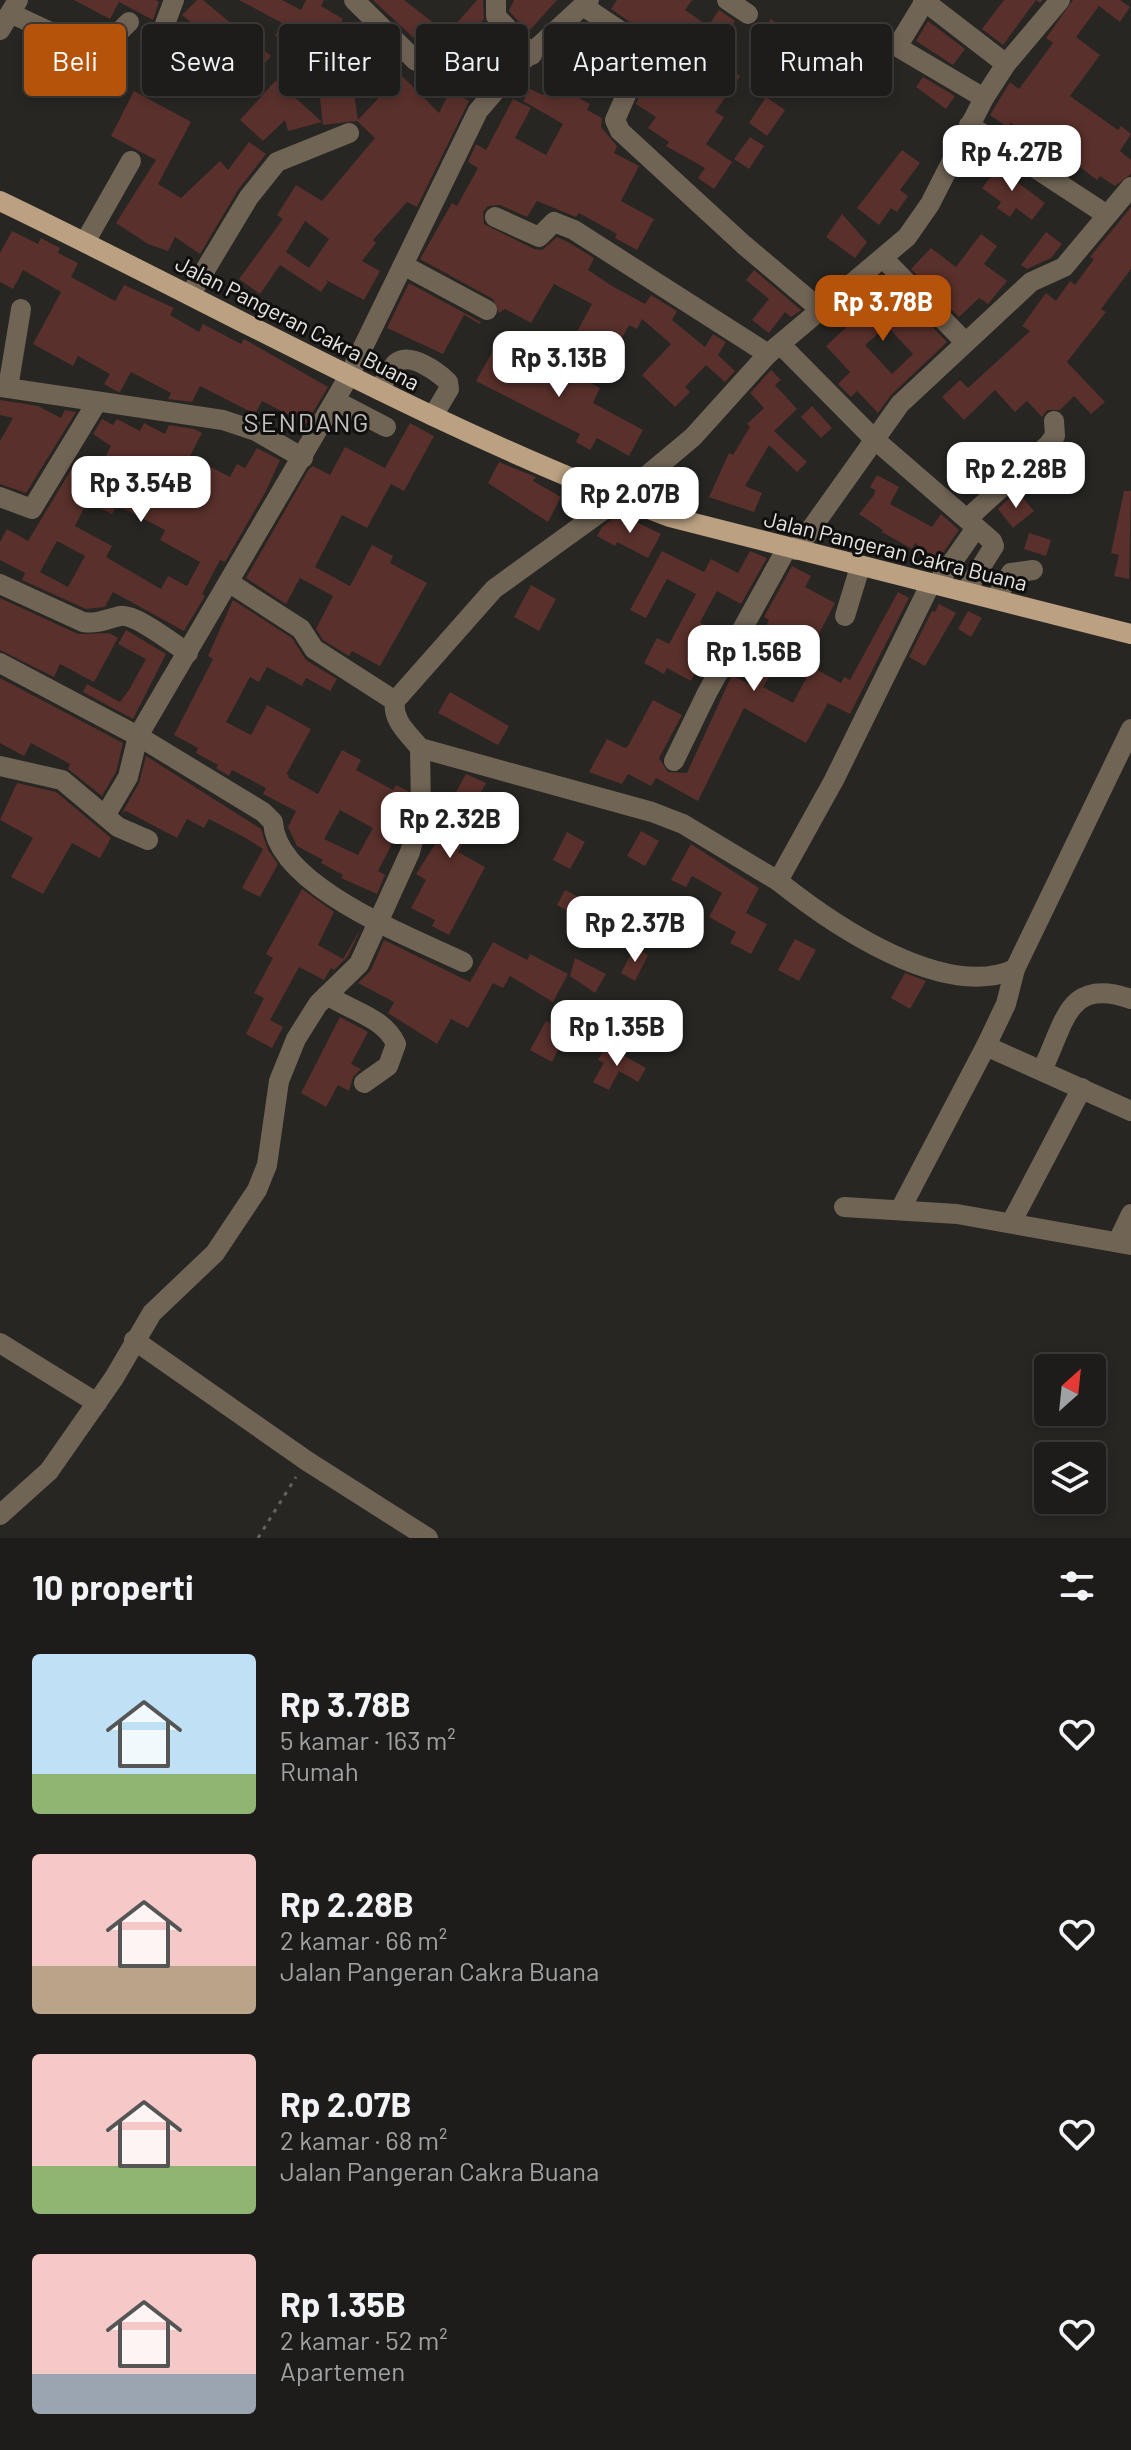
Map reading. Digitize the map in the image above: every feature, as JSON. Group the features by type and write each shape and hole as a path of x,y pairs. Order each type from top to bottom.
{"main road":[{"name":"Jalan Pangeran Cakra Buana","path":"0,201 349,376 620,498 670,517 1131,634"}],"street":[{"path":"165,24 174,0"},
{"path":"354,0 416,61"},
{"path":"496,0 496,16 532,55"},
{"path":"727,0 748,14"},
{"path":"395,701 494,589 514,571 620,498 693,437 774,349 884,259 918,223 969,125 1006,64 1060,0"},
{"path":"984,98 901,49 900,42 924,1 1006,64"},
{"path":"565,24 586,3 612,24"},
{"path":"10,14 89,50 107,44 129,22"},
{"path":"105,816 128,777 138,736 336,401 478,111 514,69 544,44"},
{"path":"626,96 615,120 620,131 744,245 820,309"},
{"path":"969,125 1107,215"},
{"path":"190,295 249,197 277,162 349,133"},
{"path":"85,242 131,161"},
{"path":"674,761 707,693 792,549 900,404 1031,282 1064,267 1131,187"},
{"path":"495,217 539,237 554,222 574,230 774,349 994,546 966,591"},
{"path":"884,259 965,342"},
{"path":"403,265 487,310"},
{"path":"21,309 4,388 223,420 256,431 303,458"},
{"path":"379,390 396,363 404,359 415,361 448,382 449,389 433,416"},
{"path":"336,401 386,427"},
{"path":"0,497 32,509 97,402"},
{"path":"778,881 834,780 934,584 972,524 1055,436 1054,421"},
{"path":"845,616 860,567"},
{"path":"996,598 1011,573 1033,570"},
{"path":"230,583 301,629 314,649 395,701 398,722 420,748 652,812 683,824 778,881 836,924 893,954 970,976 1002,974 1010,987"},
{"path":"0,584 83,622 96,623 121,616 135,619 188,653"},
{"path":"0,663 138,736 268,817 276,839 308,880 380,922 463,962"},
{"path":"900,1210 946,1116 986,1046 1010,987 1131,729"},
{"path":"0,1515 49,1471 165,1297 220,1247 257,1190 267,1165 279,1081 302,1027 327,995 352,974 380,922 416,836 421,811 420,748"},
{"path":"0,766 62,780 105,816 148,840"},
{"path":"1043,1068 1080,999 1092,992 1106,990 1131,999"},
{"path":"327,995 378,1023 391,1033 396,1044 388,1066 364,1083"},
{"path":"986,1046 1043,1068 1131,1111"},
{"path":"1011,1223 1082,1088"},
{"path":"844,1207 1011,1223 1125,1243 1131,1214"},
{"path":"134,1340 307,1461 428,1538"},
{"path":"0,1343 97,1403"}],"path":[{"path":"258,1538 307,1461"}],"building":[{"path":"74,0 159,2 153,20 119,2 110,19"},
{"path":"197,0 203,0 232,24 193,24 182,15"},
{"path":"239,0 282,0 301,10 306,0 324,0 321,6 343,19 343,24 281,24"},
{"path":"373,0 404,0 435,24 416,24 416,40"},
{"path":"477,0 483,0 484,19 480,24 456,24"},
{"path":"514,0 557,0 528,32 528,24 521,24 509,11"},
{"path":"617,0 692,0 685,10 705,24 631,24 611,9"},
{"path":"1004,0 1036,0 1003,45 982,29"},
{"path":"1073,0 1120,0 1130,7 1120,22 1099,6 1076,37 1100,55 1070,96 1118,130 1121,126 1131,134 1120,151 1131,160 1131,174 1115,186 1100,176 1097,180 1076,164 1072,169 1011,123 1007,127 990,115 1010,82 1019,89 1053,43 1046,38"},
{"path":"719,10 735,21 733,24 709,24"},
{"path":"928,21 965,49 953,65 916,41"},
{"path":"263,49 271,56 263,65"},
{"path":"400,74 416,90 416,96 422,96 439,113 448,96 460,96 469,101 417,207 407,202 373,240 376,243 362,261 380,271 364,300 324,279 328,282 321,292 280,265 260,294 239,279 283,219 277,215 296,185 322,201 375,138 357,121 323,125 320,98 354,96 358,120 380,96 400,96","holes":["305,221 329,239 309,268 286,252"]},
{"path":"923,77 955,96 946,109 916,87"},
{"path":"276,80 279,83 279,96 294,96 322,122 288,131 285,120 263,141 240,120"},
{"path":"530,89 543,95 575,96 590,104 587,110 602,118 601,127 617,146 614,153 639,166 621,201 654,219 637,250 615,238 617,234 579,213 576,217 537,201 527,217 500,205 488,206 483,212 484,224 534,249 542,250 557,237 568,242 594,258 588,270 612,286 645,304 651,295 677,311 672,320 705,347 713,334 726,342 718,355 735,371 725,382 706,365 685,387 690,392 675,407 642,375 671,344 642,319 637,329 629,325 611,359 573,339 592,304 554,284 531,323 505,309 499,313 493,299 420,259 452,203 457,206 478,168 468,162 476,144 486,150 513,99 531,108 515,138 546,155 563,124 523,101"},
{"path":"134,91 191,122 158,184 181,198 220,161 228,170 249,142 266,154 238,190 200,254 175,237 168,251 148,244 116,223 156,160 111,136"},
{"path":"639,96 726,96 715,112 724,117 706,144 732,162 714,189 698,178 705,168 666,146 669,142 648,128 656,117 636,104"},
{"path":"766,97 785,110 767,136 749,123"},
{"path":"750,137 764,146 749,169 734,159"},
{"path":"902,150 920,163 900,190 908,196 897,212 891,208 879,225 857,208"},
{"path":"1002,162 1018,173 1013,179 1045,203 1032,220 1016,208 1010,217 997,208 1001,202 982,188"},
{"path":"1131,207 1131,269 1101,309 1106,312 1067,362 1105,402 1091,414 1074,396 1060,410 1047,410 1042,417 1027,401 1015,412 995,390 964,420 942,397 960,380 968,388 1030,331 1022,326 1046,293 1056,301 1070,281 1075,285 1094,259 1090,257"},
{"path":"842,214 867,242 855,258 826,237"},
{"path":"12,231 38,244 41,238 60,248 58,253 78,263 71,277 115,301 124,285 174,308 170,315 199,332 203,324 241,344 244,339 328,387 306,424 262,401 255,414 200,386 192,402 168,399 171,393 131,372 120,392 116,391 104,384 110,374 78,356 73,366 33,344 61,292 23,270 13,289 0,282 0,253"},
{"path":"1046,232 1062,244 1051,258 1027,269 1021,265"},
{"path":"981,234 997,246 984,264 1007,281 988,304 979,298 959,317 911,269 931,248 956,267"},
{"path":"754,270 801,310 791,317 785,312 769,333 752,320 769,299 746,280"},
{"path":"882,275 947,342 891,395 878,413 857,391 851,397 838,384 850,372 826,346 851,323 840,311","holes":["887,326 913,354 892,374 865,345"]},
{"path":"409,283 480,324 464,315 443,354 387,328"},
{"path":"494,349 527,364 530,358 540,363 543,358 600,388 593,403 643,430 629,456 597,438 590,450 576,442 580,434 476,381"},
{"path":"771,370 781,380 775,385 797,409 774,431 807,462 797,472 769,445 745,486 762,493 754,512 709,497 729,453 733,455 750,427 747,424 764,408 750,393"},
{"path":"0,400 38,406 61,418 65,410 76,412 26,493 0,484 0,441 13,418 0,415"},
{"path":"812,406 832,428 821,438 801,417"},
{"path":"102,419 113,425 117,419 140,431 144,423 165,434 169,425 194,429 202,433 190,456 230,477 237,464 245,468 257,448 280,460 225,562 220,560 202,594 205,596 184,631 113,592 105,607 86,609 22,580 25,573 0,560 0,542 7,529 28,541 77,460 98,471 111,446 93,434","holes":["87,502 112,514 117,505 165,530 160,540 200,562 187,586 168,576 161,589 106,557 112,546 75,526","57,541 85,556 68,587 40,572"]},
{"path":"410,423 434,436 404,491 391,484 367,528 342,515 315,567 350,586 372,545 393,556 390,563 427,583 380,666 352,651 349,656 323,640 316,629 333,596 300,578 286,604 246,578 309,469 313,466 330,475 345,447 385,468"},
{"path":"499,462 536,477 533,481 561,497 548,522 488,483"},
{"path":"877,475 899,487 890,504 932,527 941,514 959,530 938,560 915,543 912,549 882,532 859,514 874,495 875,490 870,487"},
{"path":"1017,491 1034,511 1013,528 998,509"},
{"path":"1124,491 1131,491 1129,579 1114,576 1119,555 1111,553"},
{"path":"620,514 661,534 648,558 617,542 615,546 597,536 602,527"},
{"path":"1029,533 1051,540 1046,556 1024,549"},
{"path":"662,551 704,572 711,559 738,573 750,551 767,558 741,604 717,591 700,622 722,639 711,659 704,655 691,681 667,668 664,674 644,663 657,638 669,644 696,594 667,579 646,618 630,610"},
{"path":"792,566 811,576 805,587 835,603 798,674 777,662 763,687 793,703 812,667 841,683 844,677 850,680 898,592 909,598 850,714 828,703 806,743 744,708 698,801 656,778 651,786 628,774 622,784 589,772 607,739 625,748 628,746 653,700 682,715 659,758 668,772 687,773 732,675 749,684 766,652 755,646 769,620 764,617"},
{"path":"531,585 556,599 539,631 514,617"},
{"path":"0,598 78,634 109,633 118,638 94,682 60,664 54,677 0,650"},
{"path":"233,600 292,638 306,660 337,679 330,691 306,678 302,686 267,667 259,682 250,677 226,722 251,735 267,705 311,729 287,773 289,778 318,794 342,750 361,760 356,770 393,790 396,785 408,791 408,809 400,838 396,836 378,871 385,875 377,894 341,878 343,875 321,863 323,860 297,846 288,827 296,811 263,794 266,788 232,770 229,776 216,768 218,765 196,753 198,748 174,735 213,659 208,656","holes":["340,810 373,828 358,855 324,839"]},
{"path":"939,604 956,613 925,666 909,657 932,611 935,612"},
{"path":"968,611 982,618 971,637 958,629"},
{"path":"126,630 166,654 133,719 83,692 87,684 120,702 129,690 146,659 118,644"},
{"path":"0,678 123,743 116,772 102,796 68,769 70,764 31,743 24,756 0,743"},
{"path":"450,692 509,726 498,745 438,713"},
{"path":"146,756 261,829 268,850 278,864 260,897 242,888 263,849 244,837 209,819 204,828 187,819 177,838 126,811 122,813 139,783"},
{"path":"466,774 486,783 469,814 476,818 458,852 485,867 449,935 432,926 435,920 411,908 426,880 416,874 445,829 432,821 434,805 441,799 450,803"},
{"path":"17,783 56,792 111,838 100,858 72,843 43,894 11,877 33,838 0,820"},
{"path":"641,831 659,841 645,866 627,856"},
{"path":"567,832 585,842 570,869 553,860"},
{"path":"691,844 759,888 746,913 767,924 751,954 730,943 736,932 709,917 722,893 692,876 686,887 671,880"},
{"path":"302,889 334,912 318,945 343,959 361,928 348,956 334,970 331,968 324,980 299,967 270,1020 283,1027 272,1048 246,1034 264,998 254,993 273,958 266,954"},
{"path":"565,890 602,909 606,902 627,914 630,907 646,916 649,911 661,918 647,945 614,927 609,936 557,905"},
{"path":"795,939 816,950 799,981 778,970"},
{"path":"384,940 470,982 493,942 527,960 530,954 568,974 553,1002 510,976 503,988 493,983 468,1028 451,1019 437,1044 388,1013 394,1002 358,983 371,970"},
{"path":"634,948 648,955 635,981 621,973"},
{"path":"575,958 606,974 595,993 570,976"},
{"path":"905,973 926,981 910,1009 891,998"},
{"path":"589,1012 609,1022 597,1045 578,1034"},
{"path":"340,1017 368,1032 351,1064 361,1069 353,1077 349,1091 338,1085 326,1107 301,1093"},
{"path":"546,1021 567,1032 552,1062 530,1050"},
{"path":"606,1046 646,1068 638,1082 619,1071 609,1090 593,1082 604,1063 598,1060"}],"district":[{"name":"SENDANG","path":"307,421"}]}
